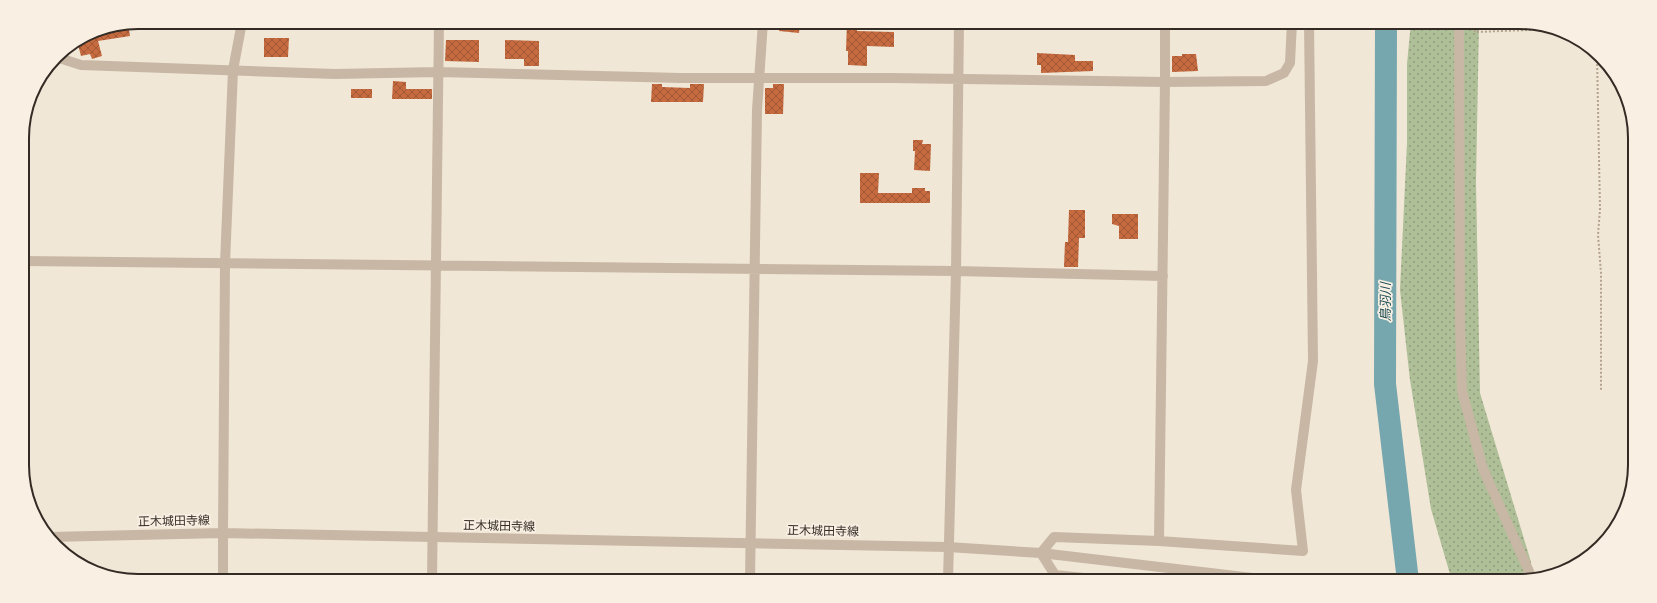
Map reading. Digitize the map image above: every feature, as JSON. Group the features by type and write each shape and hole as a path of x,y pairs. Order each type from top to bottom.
{"street":[{"path":"223,574 224,264 233,70 241,29"},
{"path":"432,574 438,29"},
{"path":"750,574 758,78 762,29"},
{"path":"948,574 956,271 959,29"},
{"path":"1159,541 1165,29"},
{"path":"62,60 81,65 335,74 438,72 681,78 959,79 1165,82 1266,81 1284,73 1290,63 1292,29"},
{"path":"1055,574 1041,553 1054,537 1159,541 1303,551 1296,490 1313,361 1309,29"},
{"path":"1459,29 1460,313 1462,391 1483,468 1530,573"},
{"path":"29,261 956,271 1163,276"},
{"name":"正木城田寺線","path":"56,537 223,533 948,547 1041,553 1219,574"}],"path":[{"path":"1475,29 1475,32 1532,30"},
{"path":"1597,62 1601,390"}],"green space":[{"path":"1410,29 1479,29 1476,182 1480,393 1531,562 1529,574 1450,574 1431,509 1410,380 1400,290 1407,143 1407,64"}],"building":[{"path":"779,29 799,29 799,33 779,31"},
{"path":"847,29 857,29 857,31 894,32 894,47 867,46 867,66 848,65 848,51 846,51"},
{"path":"129,30 130,36 98,41 102,56 92,59 90,54 81,56 79,47 90,40 110,33"},
{"path":"264,38 289,38 288,57 264,57"},
{"path":"446,40 479,40 479,62 445,61"},
{"path":"505,40 539,41 539,66 524,66 524,59 505,59"},
{"path":"1037,53 1075,55 1075,61 1093,61 1093,71 1041,73 1041,65 1037,65"},
{"path":"1182,54 1196,54 1198,71 1172,72 1172,56 1182,56"},
{"path":"393,81 406,82 406,89 432,89 432,99 392,99"},
{"path":"652,84 662,84 662,87 690,88 690,84 704,84 703,102 651,102"},
{"path":"773,84 784,84 783,114 765,114 765,88 773,88"},
{"path":"351,89 372,89 372,98 351,98"},
{"path":"913,140 923,140 922,144 931,144 930,171 914,170 915,151 913,151"},
{"path":"860,173 879,173 878,193 912,193 912,188 925,188 925,191 930,191 930,203 860,203"},
{"path":"1069,210 1085,210 1085,238 1079,238 1078,267 1064,267 1065,242 1068,242"},
{"path":"1112,214 1138,214 1138,239 1119,239 1119,226 1112,224"}],"waterway":[{"name":"鳥羽川","path":"1386,29 1385,384 1407,574"}]}
